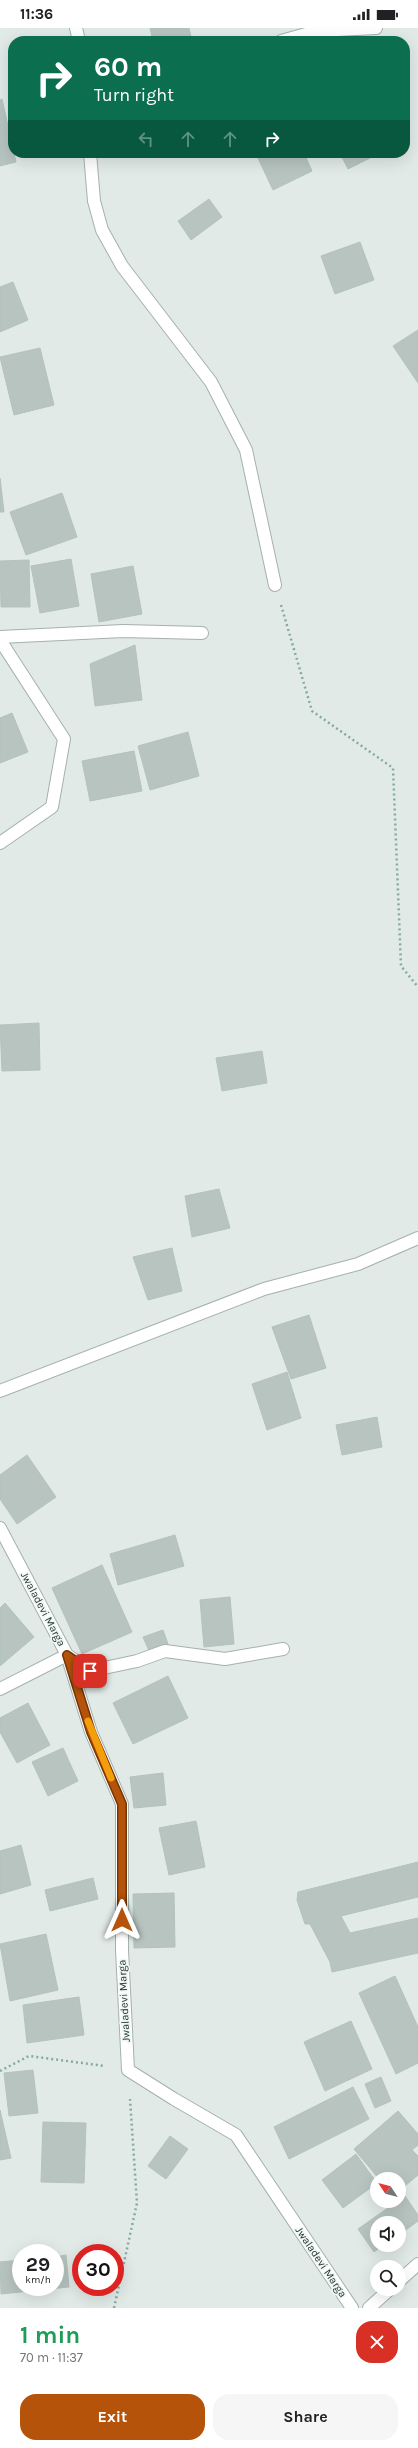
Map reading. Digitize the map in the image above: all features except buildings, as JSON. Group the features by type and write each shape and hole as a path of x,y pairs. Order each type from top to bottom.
{"street":[{"path":"299,36 317,31 376,28"},
{"path":"90,158 94,201 102,230 122,266 211,382 246,450 275,585"},
{"path":"0,637 122,631 202,633"},
{"path":"0,640 64,739 52,807 0,844"},
{"path":"0,1391 264,1289 358,1264 418,1238"},
{"name":"Jwaladevi Marga","path":"0,1528 67,1655 91,1732 122,1804 122,1950 128,2070 236,2135 352,2308"},
{"path":"0,1689 67,1655 90,1671 137,1661 165,1651 225,1659 283,1649"},
{"path":"406,2275 418,2264"},
{"path":"369,2308 382,2296"}],"path":[{"path":"275,585 312,711 393,768 401,966 418,987"},
{"path":"0,2071 29,2056 128,2070 137,2203 114,2308"}],"slow traffic":[{"path":"88,1721 91,1732 111,1778"}],"route":[{"path":"90,1671 67,1655 91,1732 122,1804 122,1920"}]}
